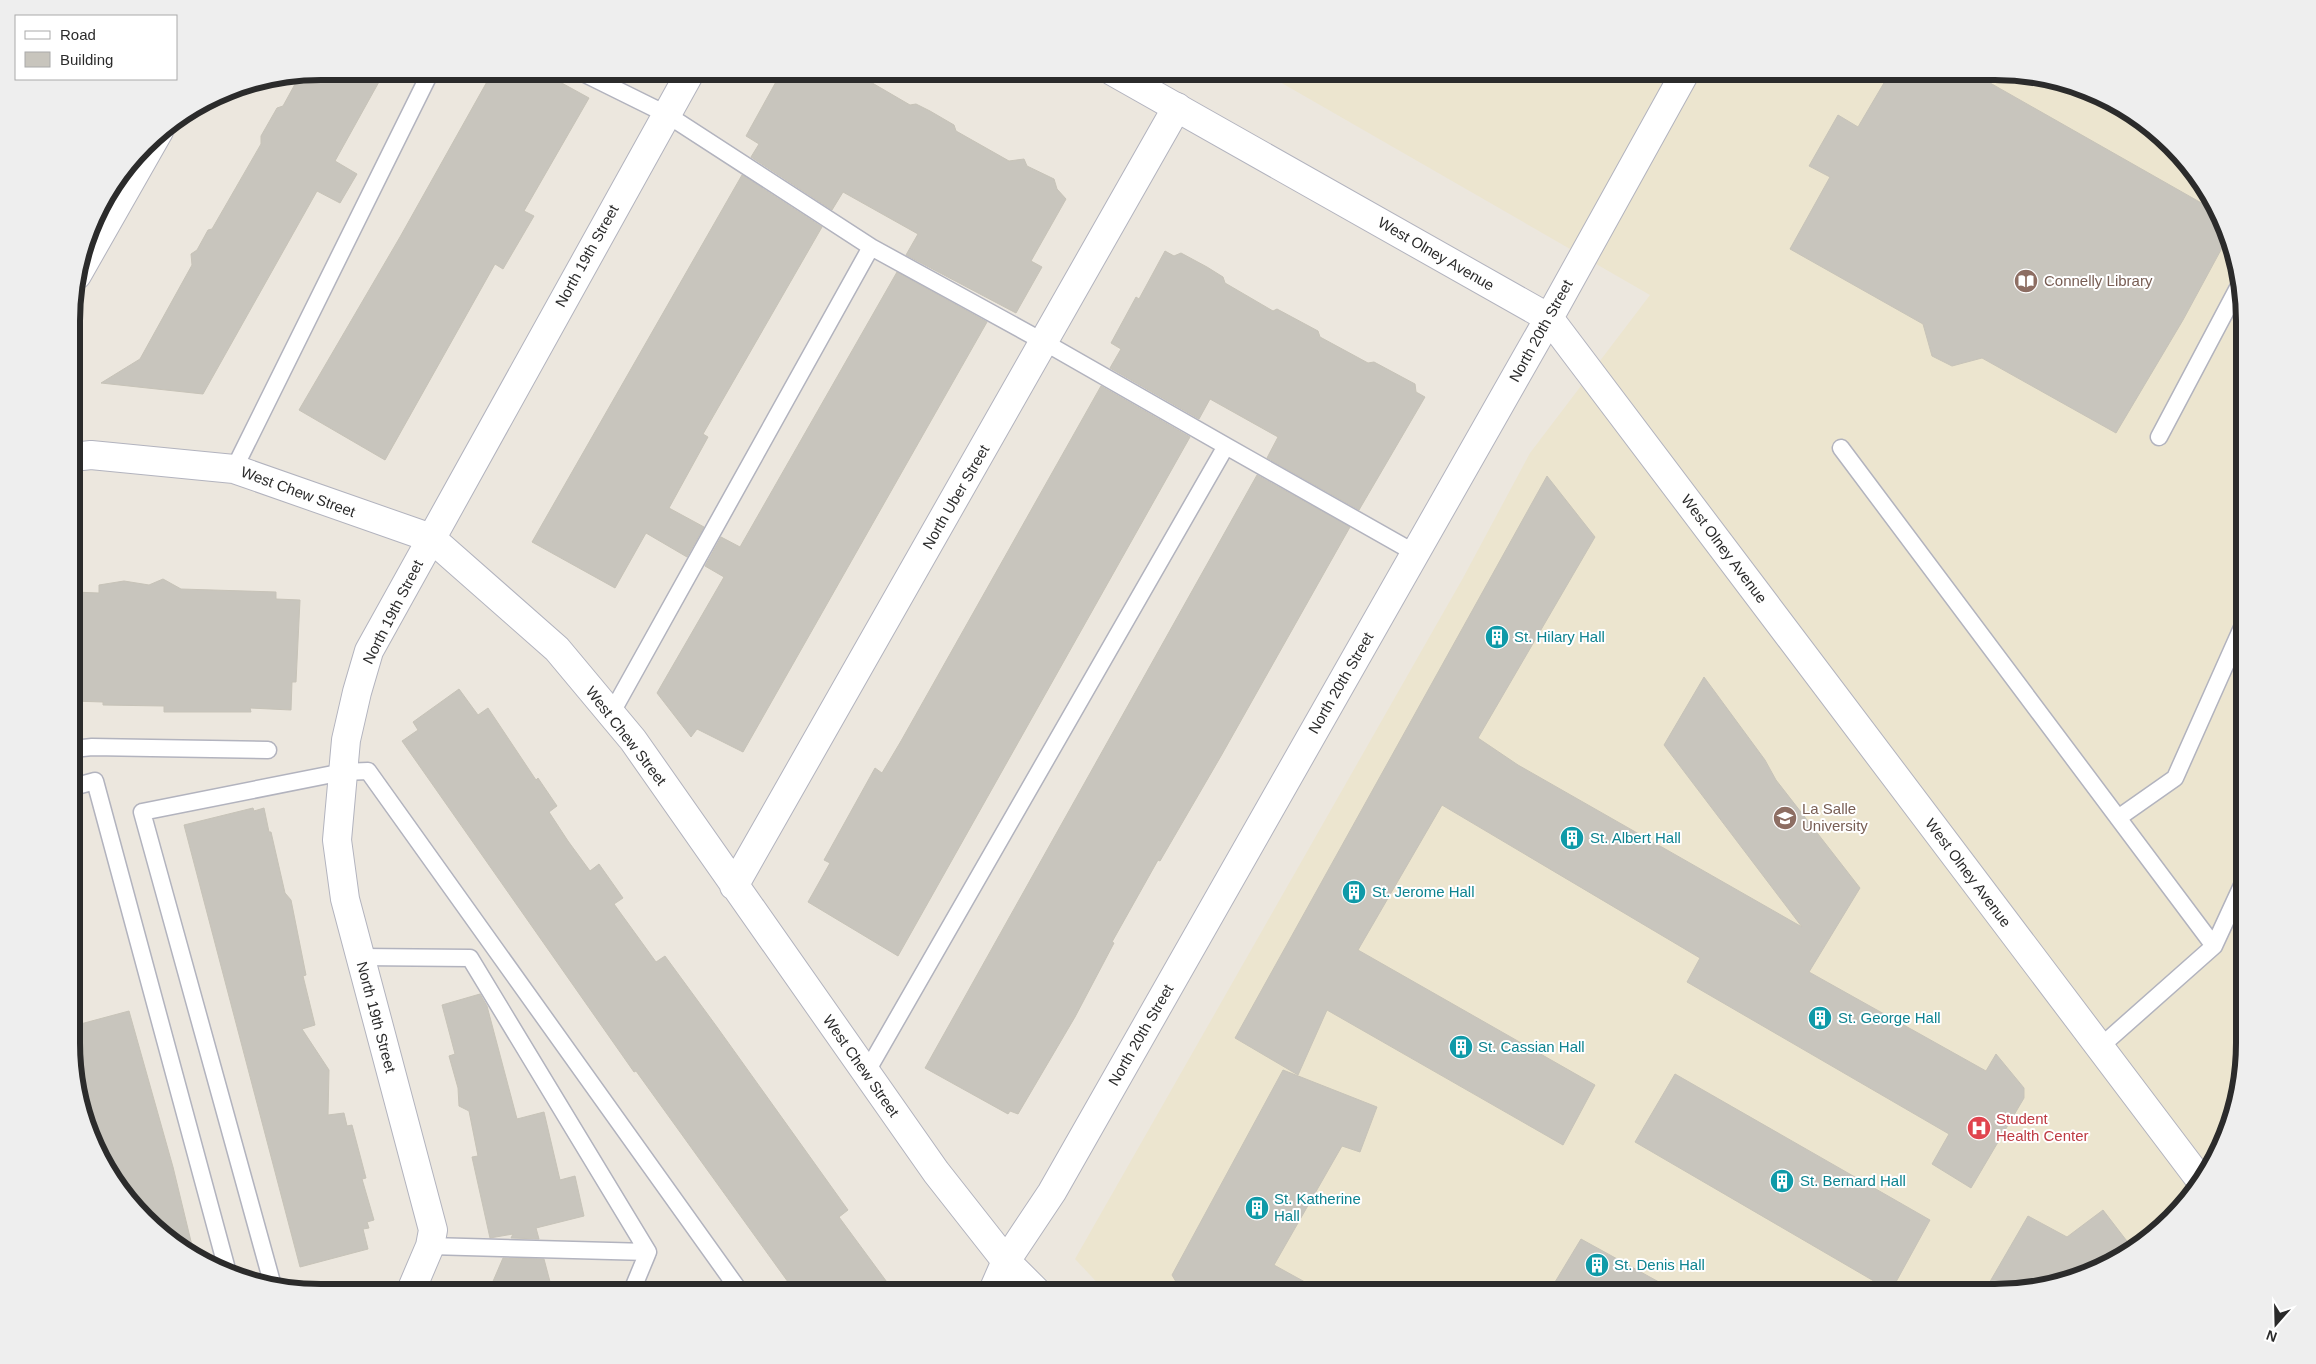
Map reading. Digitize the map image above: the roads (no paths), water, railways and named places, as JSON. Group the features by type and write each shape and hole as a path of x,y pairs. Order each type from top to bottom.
{"street":[{"name":"North 19th Street","path":"414,1284 430,1246 433,1230 344,899 337,840 346,740 369,651 686,80"},
{"name":"West Olney Avenue","path":"1128,80 1549,318 2196,1175"},
{"name":"North 20th Street","path":"996,1284 1006,1261 1052,1192 1549,318 1681,80"},
{"name":"North Uber Street","path":"734,886 1177,107"},
{"path":"90,253 144,158"},
{"name":"West Chew Street","path":"80,456 91,455 234,469 431,538 557,649 633,740 936,1172 1006,1261 1030,1284"}],"lane":[{"path":"234,469 427,80"},
{"path":"597,80 666,114 870,246 1044,342 1415,553"},
{"path":"611,714 870,246"},
{"path":"2159,437 2234,295"},
{"path":"866,1073 1226,446"},
{"path":"1840,448 2214,946"},
{"path":"2118,818 2176,778 2236,641"},
{"path":"80,748 268,750"},
{"path":"271,1278 142,812 343,772 368,772 735,1284"},
{"path":"80,785 95,781 226,1264"},
{"path":"2100,1047 2214,946 2236,898"},
{"path":"360,957 470,958 648,1252"},
{"path":"430,1246 648,1252"},
{"path":"635,1284 648,1252"}],"place":[{"name":"Connelly Library","path":"2026,281"},
{"name":"St. Hilary Hall","path":"1497,637"},
{"name":"La Salle University","path":"1785,818"},
{"name":"St. Albert Hall","path":"1572,838"},
{"name":"St. Jerome Hall","path":"1354,892"},
{"name":"St. George Hall","path":"1820,1018"},
{"name":"St. Cassian Hall","path":"1461,1047"},
{"name":"Student Health Center","path":"1979,1128"},
{"name":"St. Bernard Hall","path":"1782,1181"},
{"name":"St. Katherine Hall","path":"1257,1208"},
{"name":"St. Denis Hall","path":"1597,1265"}]}
